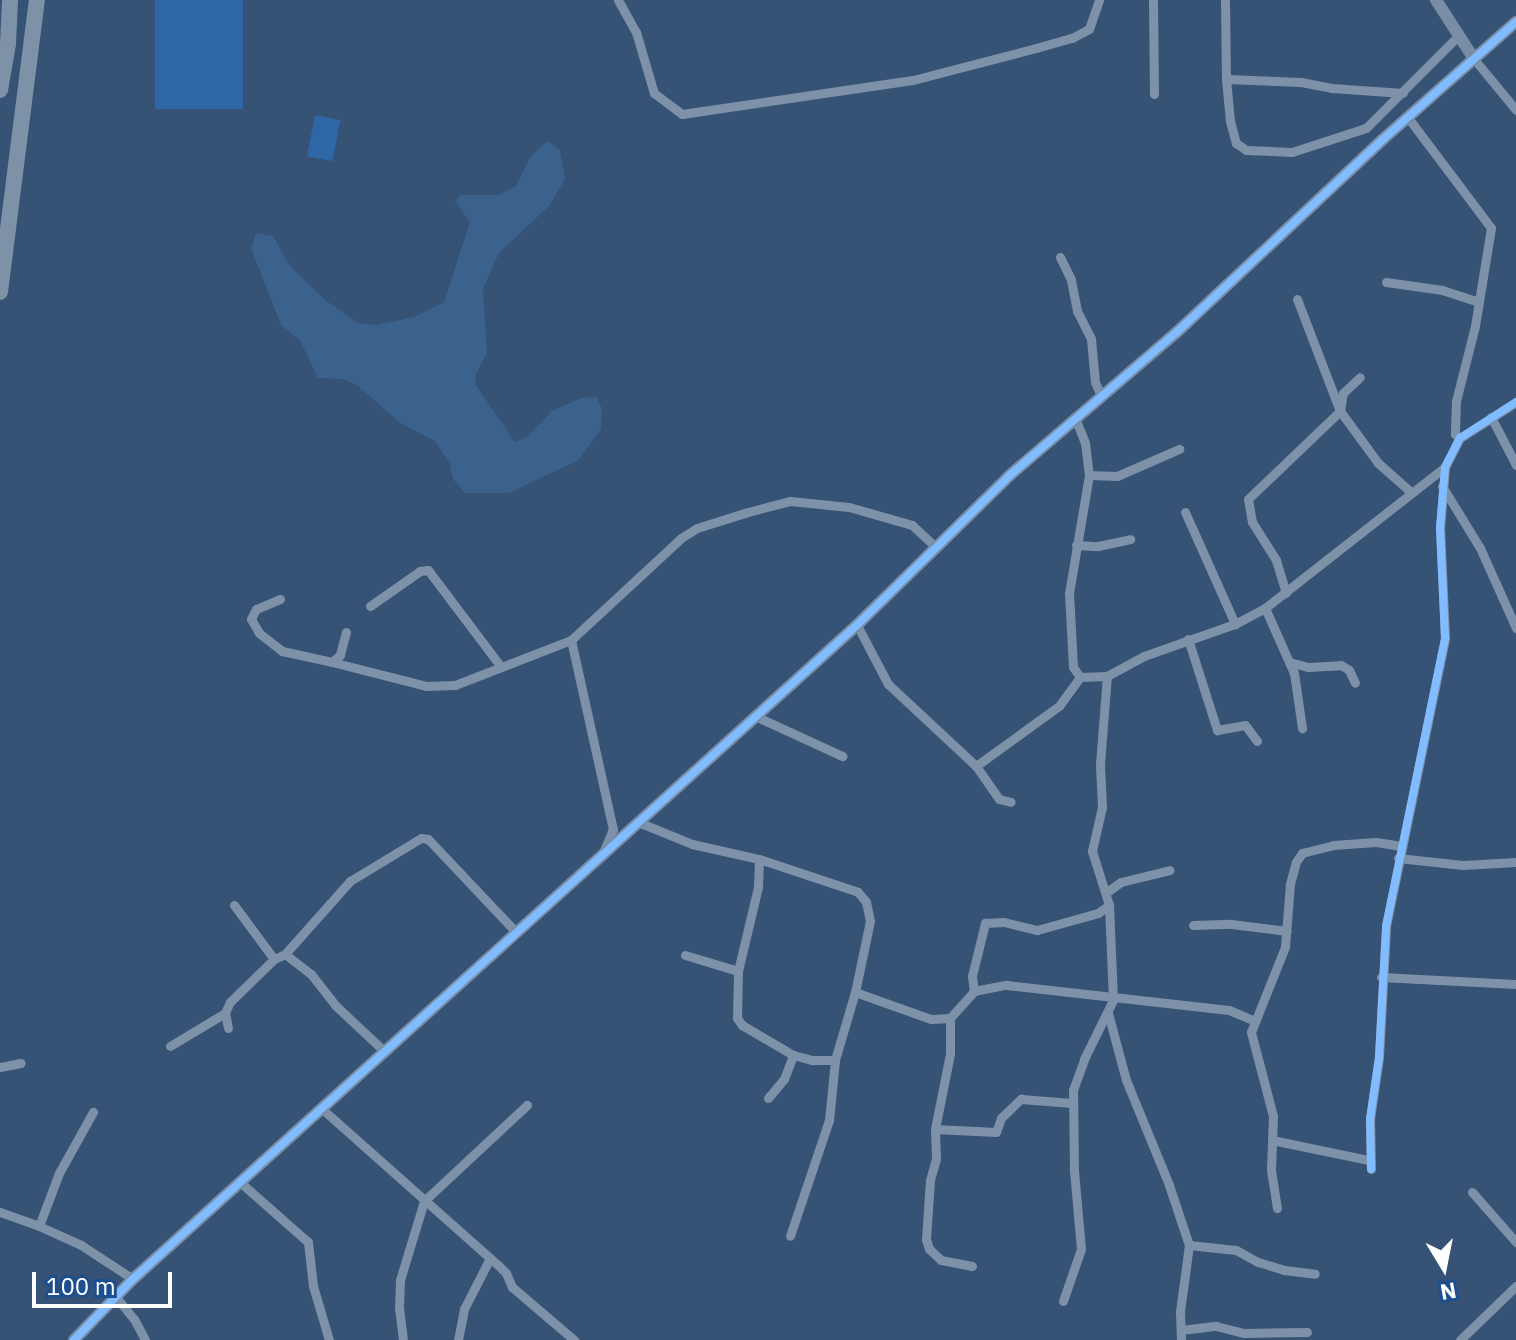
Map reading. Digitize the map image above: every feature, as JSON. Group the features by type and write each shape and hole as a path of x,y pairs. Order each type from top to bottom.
{"highway":[{"path":"0,90 10,0"},
{"path":"0,292 37,0"}],"street":[{"path":"618,0 636,32 654,93 663,104 682,114 913,80 1036,48 1072,38 1089,29 1099,0"},
{"path":"1153,0 1154,94"},
{"path":"1225,0 1226,79 1236,143 1246,150 1292,152 1366,128 1459,35"},
{"path":"1436,0 1474,59 1516,110"},
{"path":"74,1340 133,1279 515,931 757,717 1075,418 1189,321 1516,22"},
{"path":"1226,79 1301,82 1332,88 1403,93"},
{"path":"1409,119 1490,225 1479,302 1456,401 1455,434 1460,438"},
{"path":"1060,257 1071,280 1077,311 1091,339 1095,382 1101,396"},
{"path":"1386,282 1442,290 1479,302"},
{"path":"1297,299 1340,411 1378,463 1412,493"},
{"path":"1286,593 1276,560 1252,522 1248,499 1340,411 1343,393 1360,377"},
{"path":"1272,1140 1370,1164 1381,977 1400,846 1445,638 1442,486 1445,467 1460,438 1516,402"},
{"path":"1491,417 1516,465"},
{"path":"1075,418 1085,443 1089,475 1069,593 1073,667 1080,677"},
{"path":"1089,475 1117,476 1179,449"},
{"path":"1080,677 1107,676 1126,664 1235,624 1265,608 1445,467"},
{"path":"1442,486 1480,548 1516,628"},
{"path":"280,599 256,609 251,619 259,633 282,651 354,665 426,686 455,685 571,640 681,538 697,528 762,508 790,501 812,501 872,512 912,525 936,547"},
{"path":"1185,512 1235,624"},
{"path":"1076,545 1098,546 1130,539"},
{"path":"370,606 420,571 428,570 501,667"},
{"path":"1265,608 1289,662 1302,728"},
{"path":"857,625 888,684 976,766 999,799 1011,802"},
{"path":"332,662 340,655 346,632"},
{"path":"1188,639 1217,730 1245,725 1257,741"},
{"path":"571,640 613,829 601,854"},
{"path":"1289,662 1308,667 1341,665 1349,670 1355,683"},
{"path":"1063,1301 1081,1249 1072,1103 1084,1059 1113,1000 1109,905 1092,851 1102,807 1100,764 1107,676"},
{"path":"976,766 1059,706 1080,677"},
{"path":"757,717 842,756"},
{"path":"638,822 692,844 759,859 858,892 866,902 870,921 855,992 835,1060 826,1131 795,1212 790,1236"},
{"path":"170,1046 225,1013 230,1002 274,959 285,954 350,881 421,838 428,839 515,931"},
{"path":"1277,1208 1272,1183 1273,1116 1253,1046 1253,1020 1280,961 1287,931 1290,884 1302,853 1359,842 1400,846"},
{"path":"1398,858 1463,865 1516,862"},
{"path":"759,859 758,887 738,971 737,1018 742,1025 793,1055 812,1060 835,1060"},
{"path":"1107,892 1121,882 1170,870"},
{"path":"234,905 274,959"},
{"path":"974,991 972,976 985,923 1004,922 1037,930 1098,913 1109,905"},
{"path":"1193,925 1231,924 1287,931"},
{"path":"285,954 311,974 335,1005 385,1052"},
{"path":"685,955 738,971"},
{"path":"1381,977 1516,984"},
{"path":"855,992 931,1019 946,1018 974,991 1006,985 1113,1000 1229,1010 1253,1020"},
{"path":"225,1013 228,1028"},
{"path":"1108,1013 1126,1080 1189,1245 1181,1335 1216,1326 1244,1333 1307,1332"},
{"path":"946,1018 951,1035 948,1071 935,1129 936,1159 930,1180 926,1239 929,1249 941,1260 972,1266"},
{"path":"768,1098 784,1079 793,1055"},
{"path":"0,1067 21,1063"},
{"path":"935,1129 996,1132 1001,1118 1021,1099 1072,1103"},
{"path":"403,1340 400,1280 424,1201 527,1105"},
{"path":"321,1108 490,1258 506,1273 512,1287 574,1340"},
{"path":"39,1226 59,1173 93,1112"},
{"path":"241,1183 308,1242 313,1286 329,1340"},
{"path":"1472,1192 1516,1242"},
{"path":"0,1212 81,1245 133,1279"},
{"path":"1189,1245 1236,1250 1258,1262 1315,1274"},
{"path":"458,1340 464,1309 490,1258"},
{"path":"1460,1340 1516,1286"},
{"path":"116,1297 134,1319 145,1340"}],"shaded area":[{"path":"155,0 243,0 243,109 155,109"},
{"path":"315,115 341,120 333,161 307,156"},
{"path":"547,141 560,150 565,179 549,206 499,253 483,289 487,353 476,374 475,384 515,442 527,437 552,411 581,398 597,397 602,409 601,429 579,460 509,493 465,493 453,479 450,464 435,441 400,423 358,386 344,379 318,378 300,340 281,325 251,248 256,233 273,236 290,266 325,300 358,323 377,325 414,317 444,302 470,222 455,201 460,195 499,195 516,186 530,157"}],"cycle path":[{"path":"74,1340 133,1279 857,625 1010,475 1177,332 1382,140 1516,22"},
{"path":"1371,1169 1370,1119 1379,1057 1386,926 1445,638 1440,528 1445,467 1460,438 1516,402"}]}
